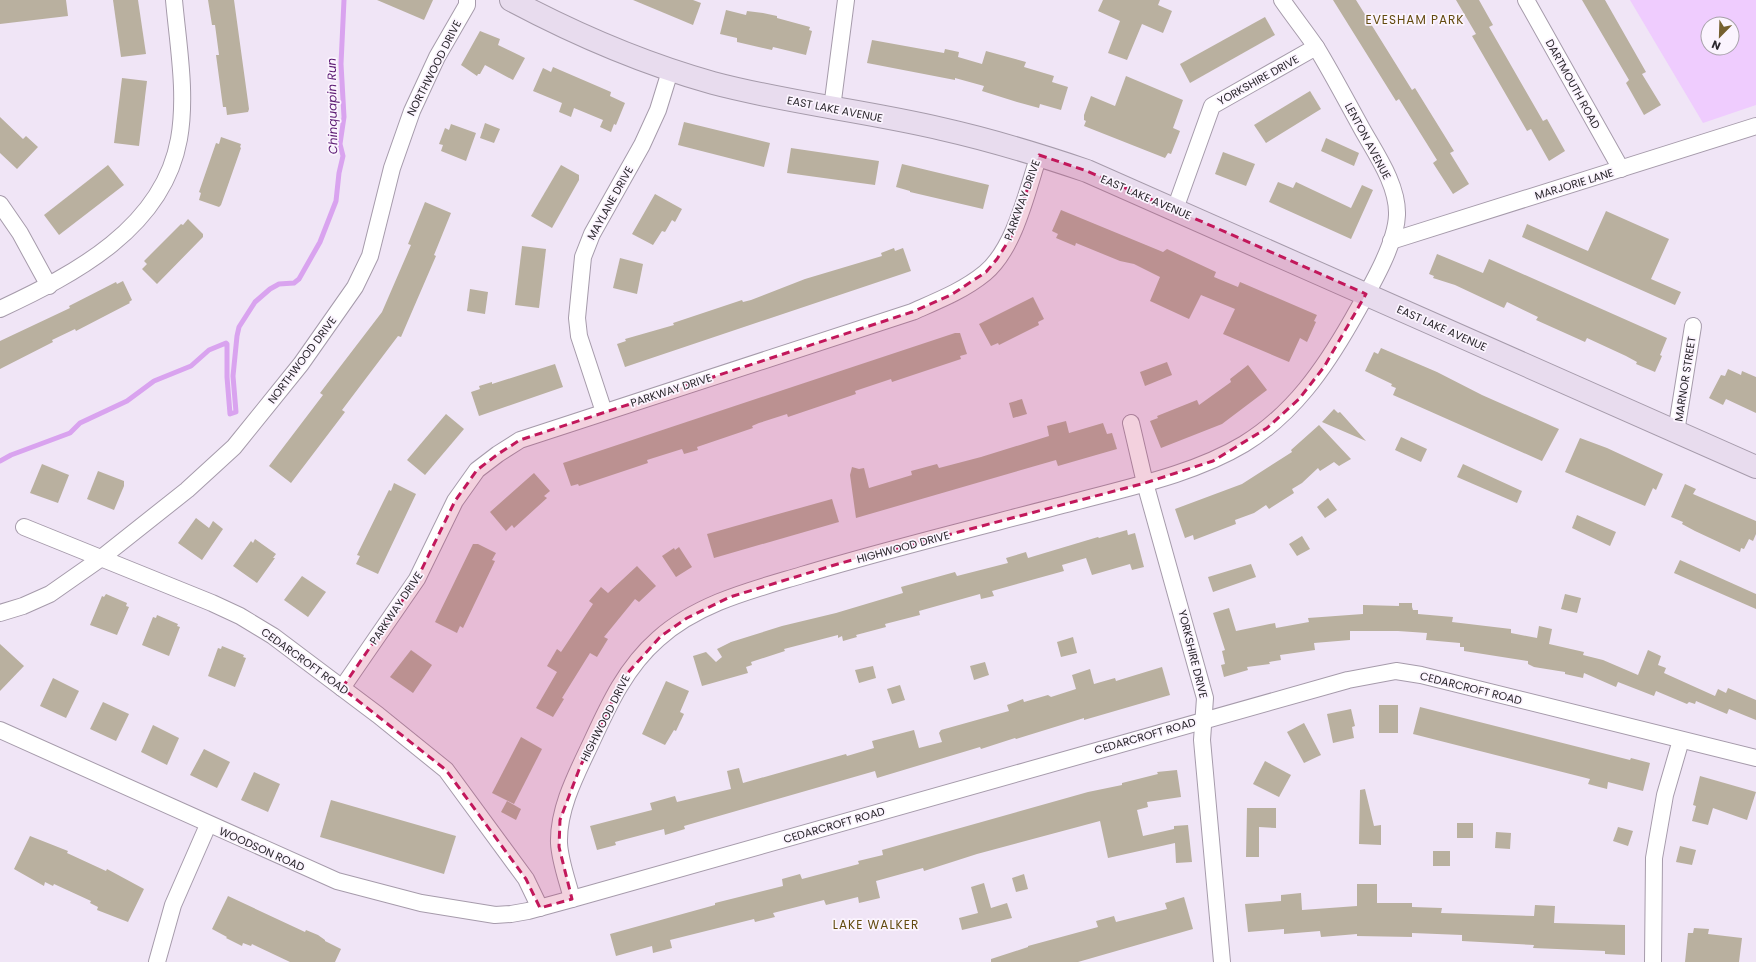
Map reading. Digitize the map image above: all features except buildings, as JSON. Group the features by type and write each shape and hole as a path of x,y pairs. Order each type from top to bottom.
{"street":[{"path":"0,309 49,286 95,257 122,235 144,212 168,175 178,145 181,115 181,84 174,0"},
{"name":"NORTHWOOD DRIVE","path":"0,612 23,606 50,594 100,559 188,490 234,447 301,364 355,287 370,256 392,168 412,111 437,57 467,4 467,0"},
{"name":"EAST LAKE AVENUE","path":"511,0 576,32 624,52 711,82 754,93 941,128 1039,155 1088,172 1175,209 1756,467"},
{"path":"832,108 846,0"},
{"name":"LENTON AVENUE","path":"1282,0 1316,47 1390,181 1396,197 1396,226 1391,241 1366,294"},
{"name":"DARTMOUTH ROAD","path":"1526,0 1621,169"},
{"name":"YORKSHIRE DRIVE","path":"1175,209 1212,106 1316,47"},
{"name":"MAYLANE DRIVE","path":"604,412 579,336 577,318 583,257 592,234 642,145 658,110 671,68"},
{"name":"MARJORIE LANE","path":"1391,241 1756,126"},
{"name":"PARKWAY DRIVE","path":"342,688 418,579 455,501 477,470 520,440 912,312 950,296 972,283 986,272 997,259 1011,237 1039,155"},
{"path":"0,204 20,233 49,286"},
{"name":"HIGHWOOD DRIVE","path":"572,900 559,848 560,820 580,767 624,677 637,659 661,636 712,605 780,582 841,563 1145,483 1212,461 1244,444 1267,428 1310,386 1328,361 1366,294"},
{"name":"MARNOR STREET","path":"1676,432 1693,326"},
{"name":"YORKSHIRE DRIVE","path":"1131,423 1145,483 1205,698 1205,720 1202,740 1222,962"},
{"name":"CEDARCROFT ROAD","path":"24,527 240,616 273,636 446,770 526,879 540,908 1348,680 1396,671 1421,675 1756,758"},
{"name":"WOODSON ROAD","path":"0,730 208,825 337,881 374,892 468,912 495,915 511,914 540,908"},
{"path":"1653,962 1654,858 1665,795 1681,740"},
{"path":"157,962 173,905 208,825"}],"highlighted area":[{"path":"1039,155 1087,171 1366,294 1324,367 1299,399 1267,428 1213,461 1145,483 841,563 730,597 687,618 661,636 624,677 580,767 560,820 559,847 572,899 540,908 526,879 446,770 342,688 417,579 455,501 477,470 520,440 912,312 951,295 986,272 997,259 1011,237"}],"shaded area":[{"path":"1630,0 1756,0 1756,105 1703,123"}],"waterway":[{"name":"Chinquapin Run","path":"0,461 11,455 70,433 80,423 127,401 154,381 191,366 209,350 226,343 230,414 236,412 233,376 239,327 255,302 270,289 279,284 294,283 299,279 320,242 336,201 339,173 343,156 340,144 344,117 341,64 344,0"}],"district":[{"name":"EVESHAM PARK","path":"1415,19"},
{"name":"LAKE WALKER","path":"876,924"}]}
